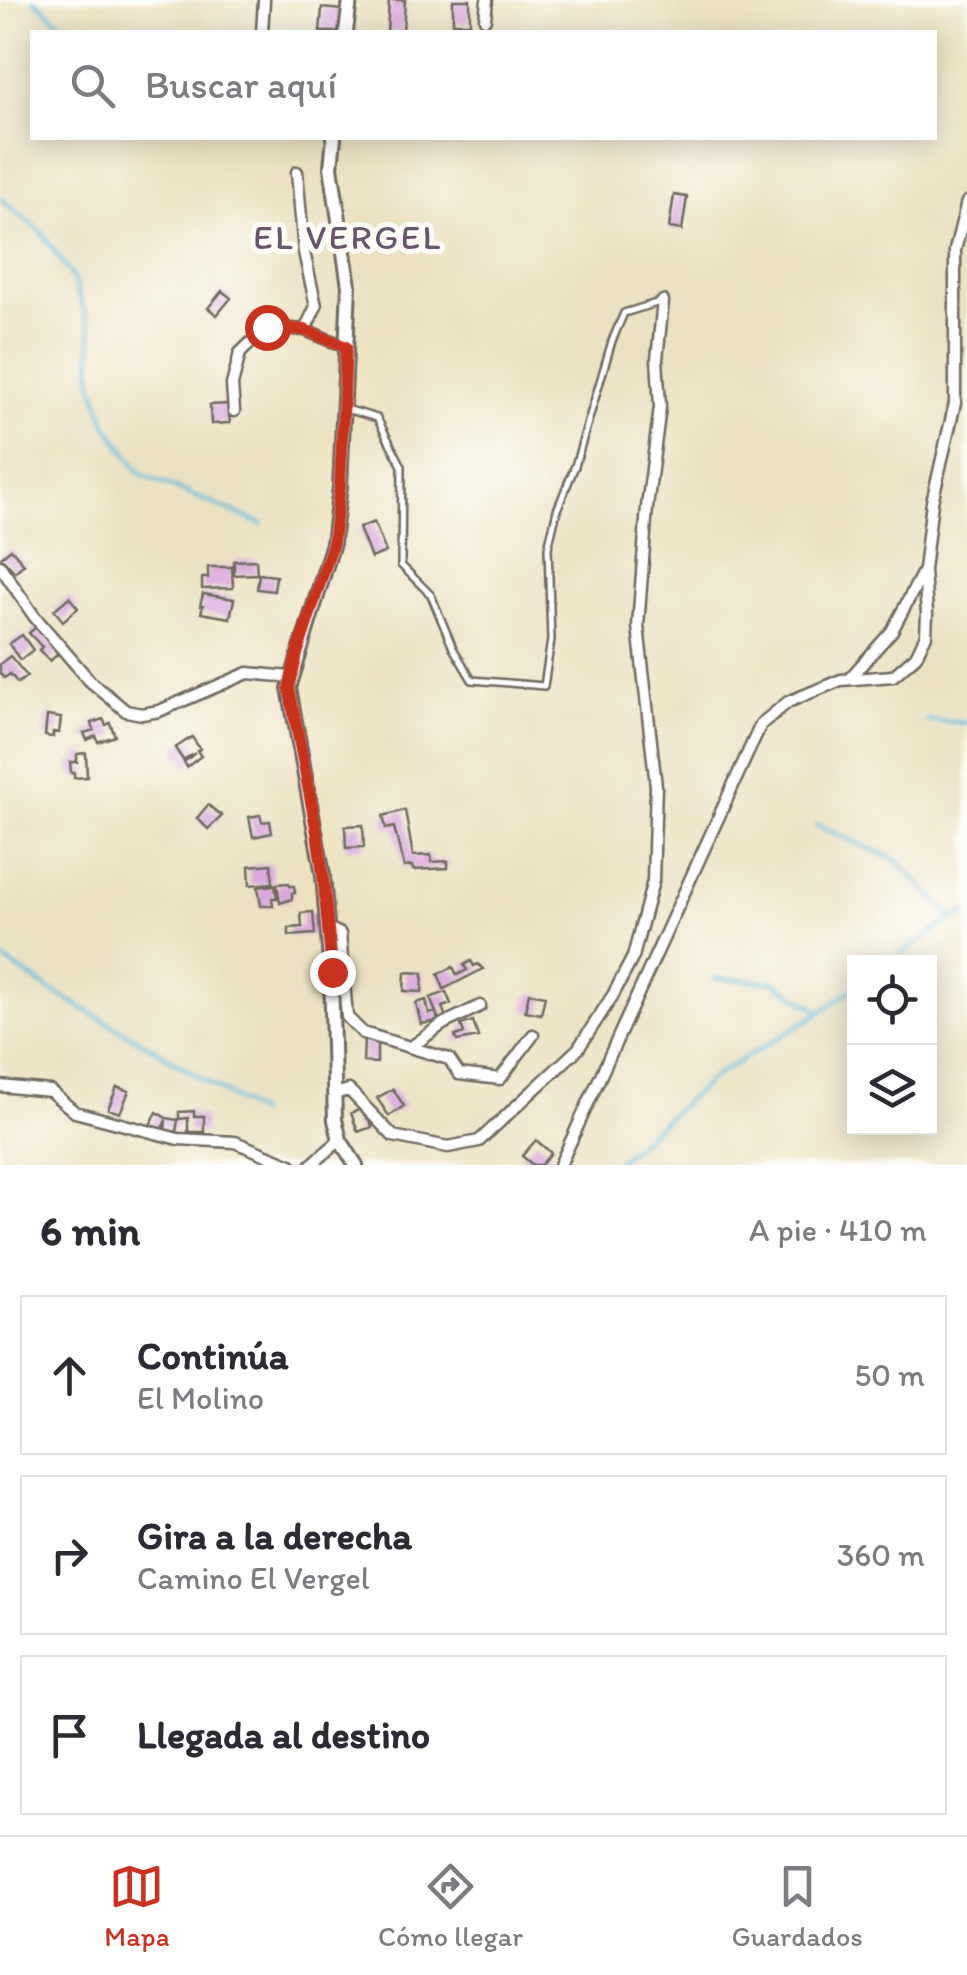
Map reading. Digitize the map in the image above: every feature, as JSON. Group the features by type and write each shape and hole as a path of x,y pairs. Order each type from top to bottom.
{"street":[{"path":"262,30 264,0"},
{"path":"346,30 350,0"},
{"path":"485,19 487,0"},
{"path":"334,140 331,167 349,286 340,486 333,543 290,677 290,700 317,833 328,928 335,1120 340,1140 356,1165"},
{"path":"297,172 304,252 316,306 305,330"},
{"path":"560,1165 761,724 788,702 841,680 893,676 916,656 926,635 924,570 932,502 955,403 955,250 967,202"},
{"path":"334,1094 350,1090 393,1136 448,1146 480,1140 578,1049 633,957 653,881 656,786 638,626 660,407 656,358 662,301"},
{"path":"234,411 232,385 240,353 267,327 305,330 346,347"},
{"path":"0,566 34,616 90,681 126,711 158,712 248,673 290,677"},
{"path":"848,680 892,631 924,570"},
{"path":"328,928 340,934 347,1017 363,1033 449,1059 459,1074 500,1079 533,1035"},
{"path":"411,1048 443,1024 480,1006"},
{"path":"0,1086 50,1091 75,1112 178,1139 235,1142 291,1165"},
{"path":"311,1165 340,1140"}],"lane":[{"path":"344,408 378,418 402,466 401,565 430,596 472,680 544,686 551,640 548,548 557,510 576,466 612,341 624,313 662,301"}],"building":[{"path":"389,0 405,0 403,30 387,30"},
{"path":"453,0 470,0 470,23 453,23"},
{"path":"322,8 342,10 340,30 320,30"},
{"path":"674,195 687,197 682,230 669,228"},
{"path":"222,291 231,298 217,315 208,308"},
{"path":"228,404 230,423 211,424 210,405"},
{"path":"374,522 386,552 371,558 359,528"},
{"path":"11,549 24,564 15,572 1,557"},
{"path":"256,560 257,574 234,575 234,561"},
{"path":"208,567 232,567 233,588 202,589"},
{"path":"259,574 276,576 274,591 257,589"},
{"path":"203,594 234,599 230,618 201,613"},
{"path":"69,597 78,608 63,621 54,610"},
{"path":"36,627 58,650 50,661 29,633"},
{"path":"22,635 33,650 20,660 9,644"},
{"path":"10,656 27,676 18,683 10,674 4,678 0,673 0,664"},
{"path":"47,716 61,718 59,733 53,732 53,737 45,736"},
{"path":"103,719 106,725 110,723 115,736 98,742 96,736 87,740 84,733 94,730 92,723"},
{"path":"192,737 201,756 187,767 184,762 195,753 183,760 175,748"},
{"path":"86,753 87,777 74,778 70,762 77,762 77,754"},
{"path":"208,805 222,816 208,829 197,818"},
{"path":"405,810 413,856 431,855 431,862 448,861 448,868 404,867 394,827 386,829 383,816"},
{"path":"260,815 262,822 270,821 272,833 253,837 249,817"},
{"path":"363,825 364,847 346,848 345,826"},
{"path":"271,864 273,883 250,885 249,866"},
{"path":"289,883 295,893 292,899 280,903 277,884"},
{"path":"275,885 277,898 272,898 273,906 261,906 258,887"},
{"path":"313,912 315,934 289,936 289,928 302,927 301,913"},
{"path":"471,961 483,969 444,989 438,974 453,967 457,975 467,970 464,965"},
{"path":"405,972 423,973 422,992 404,991"},
{"path":"446,992 451,1004 442,1007 446,1017 439,1020 430,998"},
{"path":"529,993 545,996 541,1014 525,1011"},
{"path":"426,1000 429,1014 436,1012 438,1021 421,1024 416,1003"},
{"path":"473,1021 478,1037 457,1041 455,1036 464,1033 461,1025"},
{"path":"364,1040 377,1040 377,1063 363,1062"},
{"path":"117,1087 129,1091 120,1113 108,1109"},
{"path":"393,1089 404,1106 389,1116 377,1098"},
{"path":"364,1108 372,1127 358,1132 351,1113"},
{"path":"194,1111 194,1116 204,1116 204,1132 188,1132 188,1118 179,1119 179,1112"},
{"path":"157,1112 178,1120 176,1132 165,1130 166,1120 161,1130 150,1125"},
{"path":"536,1140 551,1153 541,1165 533,1165 522,1156"}],"waterway":[{"path":"34,0 70,30"},
{"path":"0,198 42,233 73,278 91,331 92,380 106,424 141,474 262,524"},
{"path":"927,720 967,723"},
{"path":"816,825 896,860 953,918"},
{"path":"901,955 953,918 967,913"},
{"path":"0,957 257,1113"},
{"path":"715,978 774,982 821,1012"},
{"path":"613,1165 715,1076 847,993"}],"district":[{"name":"EL VERGEL","path":"348,237"}],"route":[{"path":"267,327 305,330 346,347 340,486 333,543 289,688 317,833 332,972"}]}
